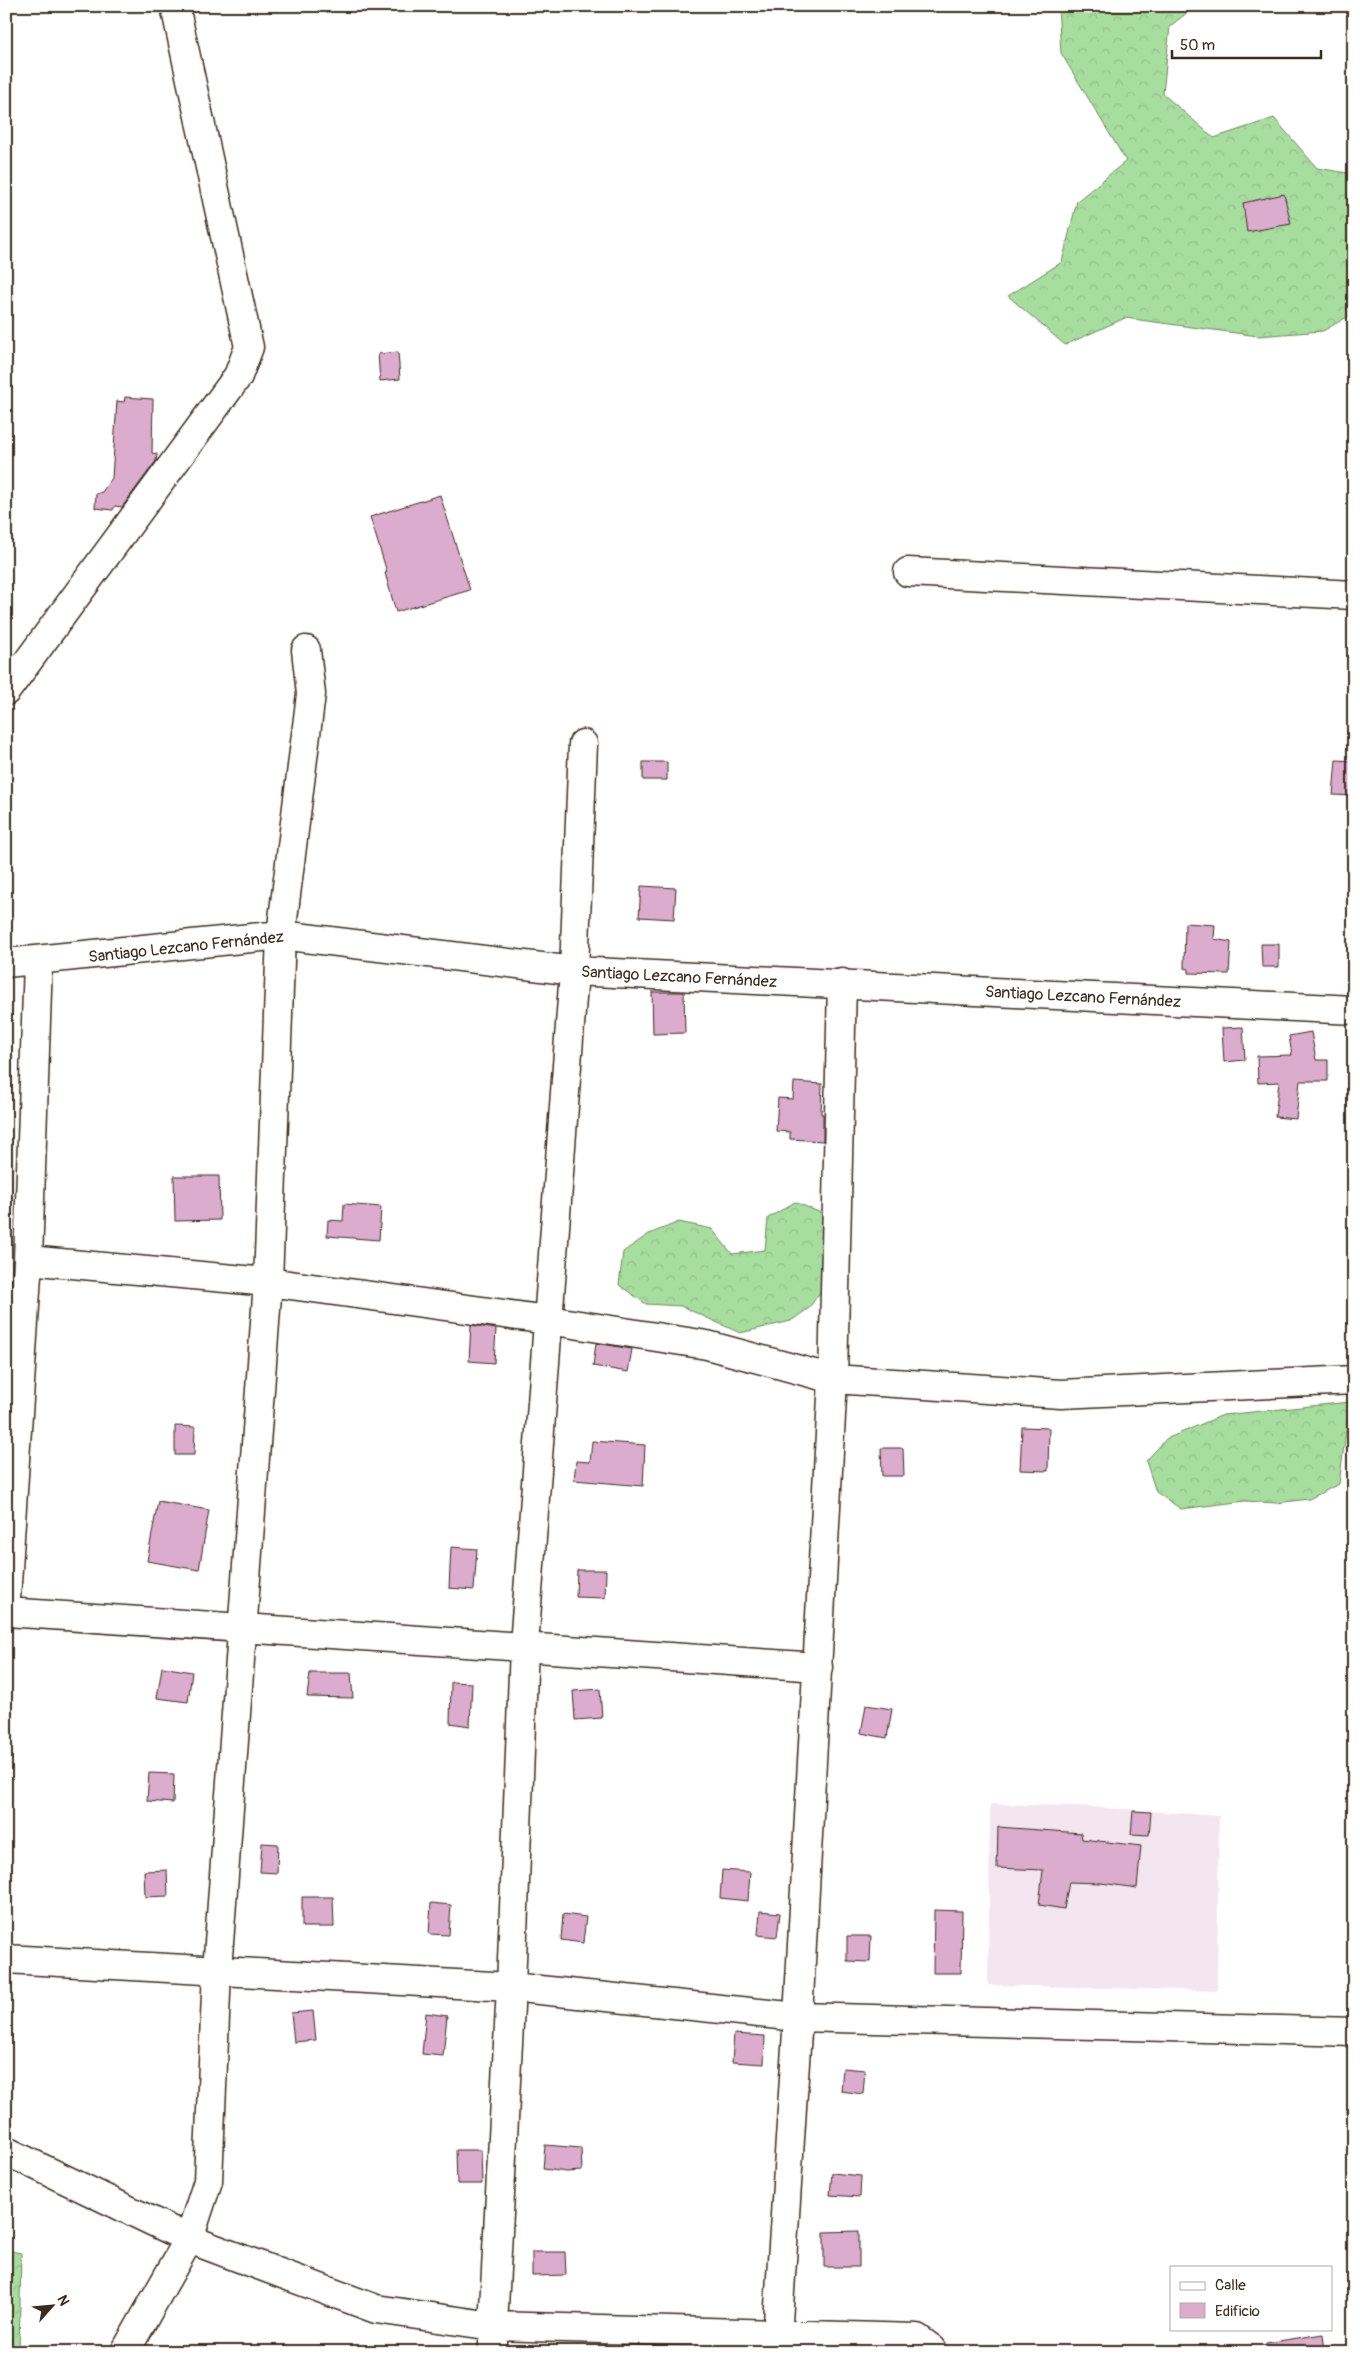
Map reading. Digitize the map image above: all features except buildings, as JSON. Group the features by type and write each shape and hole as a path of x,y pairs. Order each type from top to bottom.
{"street":[{"path":"6,691 238,376 249,347 175,6"},
{"path":"908,572 1354,595"},
{"path":"125,2352 189,2239 208,2181 217,1970 268,1282 281,935 311,694 306,650"},
{"path":"493,2339 511,1987 524,1646 574,971 583,744"},
{"name":"Santiago Lezcano Fernández","path":"6,963 281,935 574,971 1354,1010"},
{"path":"6,1599 28,1260 38,961"},
{"path":"776,2343 798,2017 833,1379 842,983"},
{"path":"28,1260 268,1282 548,1320 707,1345 833,1379 1061,1394 1354,1380"},
{"path":"6,1612 818,1667"},
{"path":"6,1959 511,1987 798,2017 1354,2032"},
{"path":"6,2150 189,2239 376,2310 493,2339 776,2343 917,2338 932,2349 932,2352"}],"shaded area":[{"path":"990,1804 1079,1806 1219,1816 1217,1991 988,1985"}],"green space":[{"path":"1058,6 1196,6 1170,26 1163,94 1214,138 1274,118 1317,168 1354,174 1354,313 1323,331 1258,336 1125,318 1065,345 1008,296 1062,262 1077,201 1126,161 1061,53"},
{"path":"795,1202 826,1215 827,1282 809,1308 791,1321 740,1333 681,1306 646,1304 619,1285 623,1252 649,1234 679,1222 712,1229 732,1254 765,1250 768,1218"},
{"path":"1350,1402 1339,1484 1309,1499 1276,1503 1245,1501 1181,1509 1156,1492 1146,1461 1166,1439 1223,1415"},
{"path":"6,2250 21,2253 19,2352 6,2352"}]}
